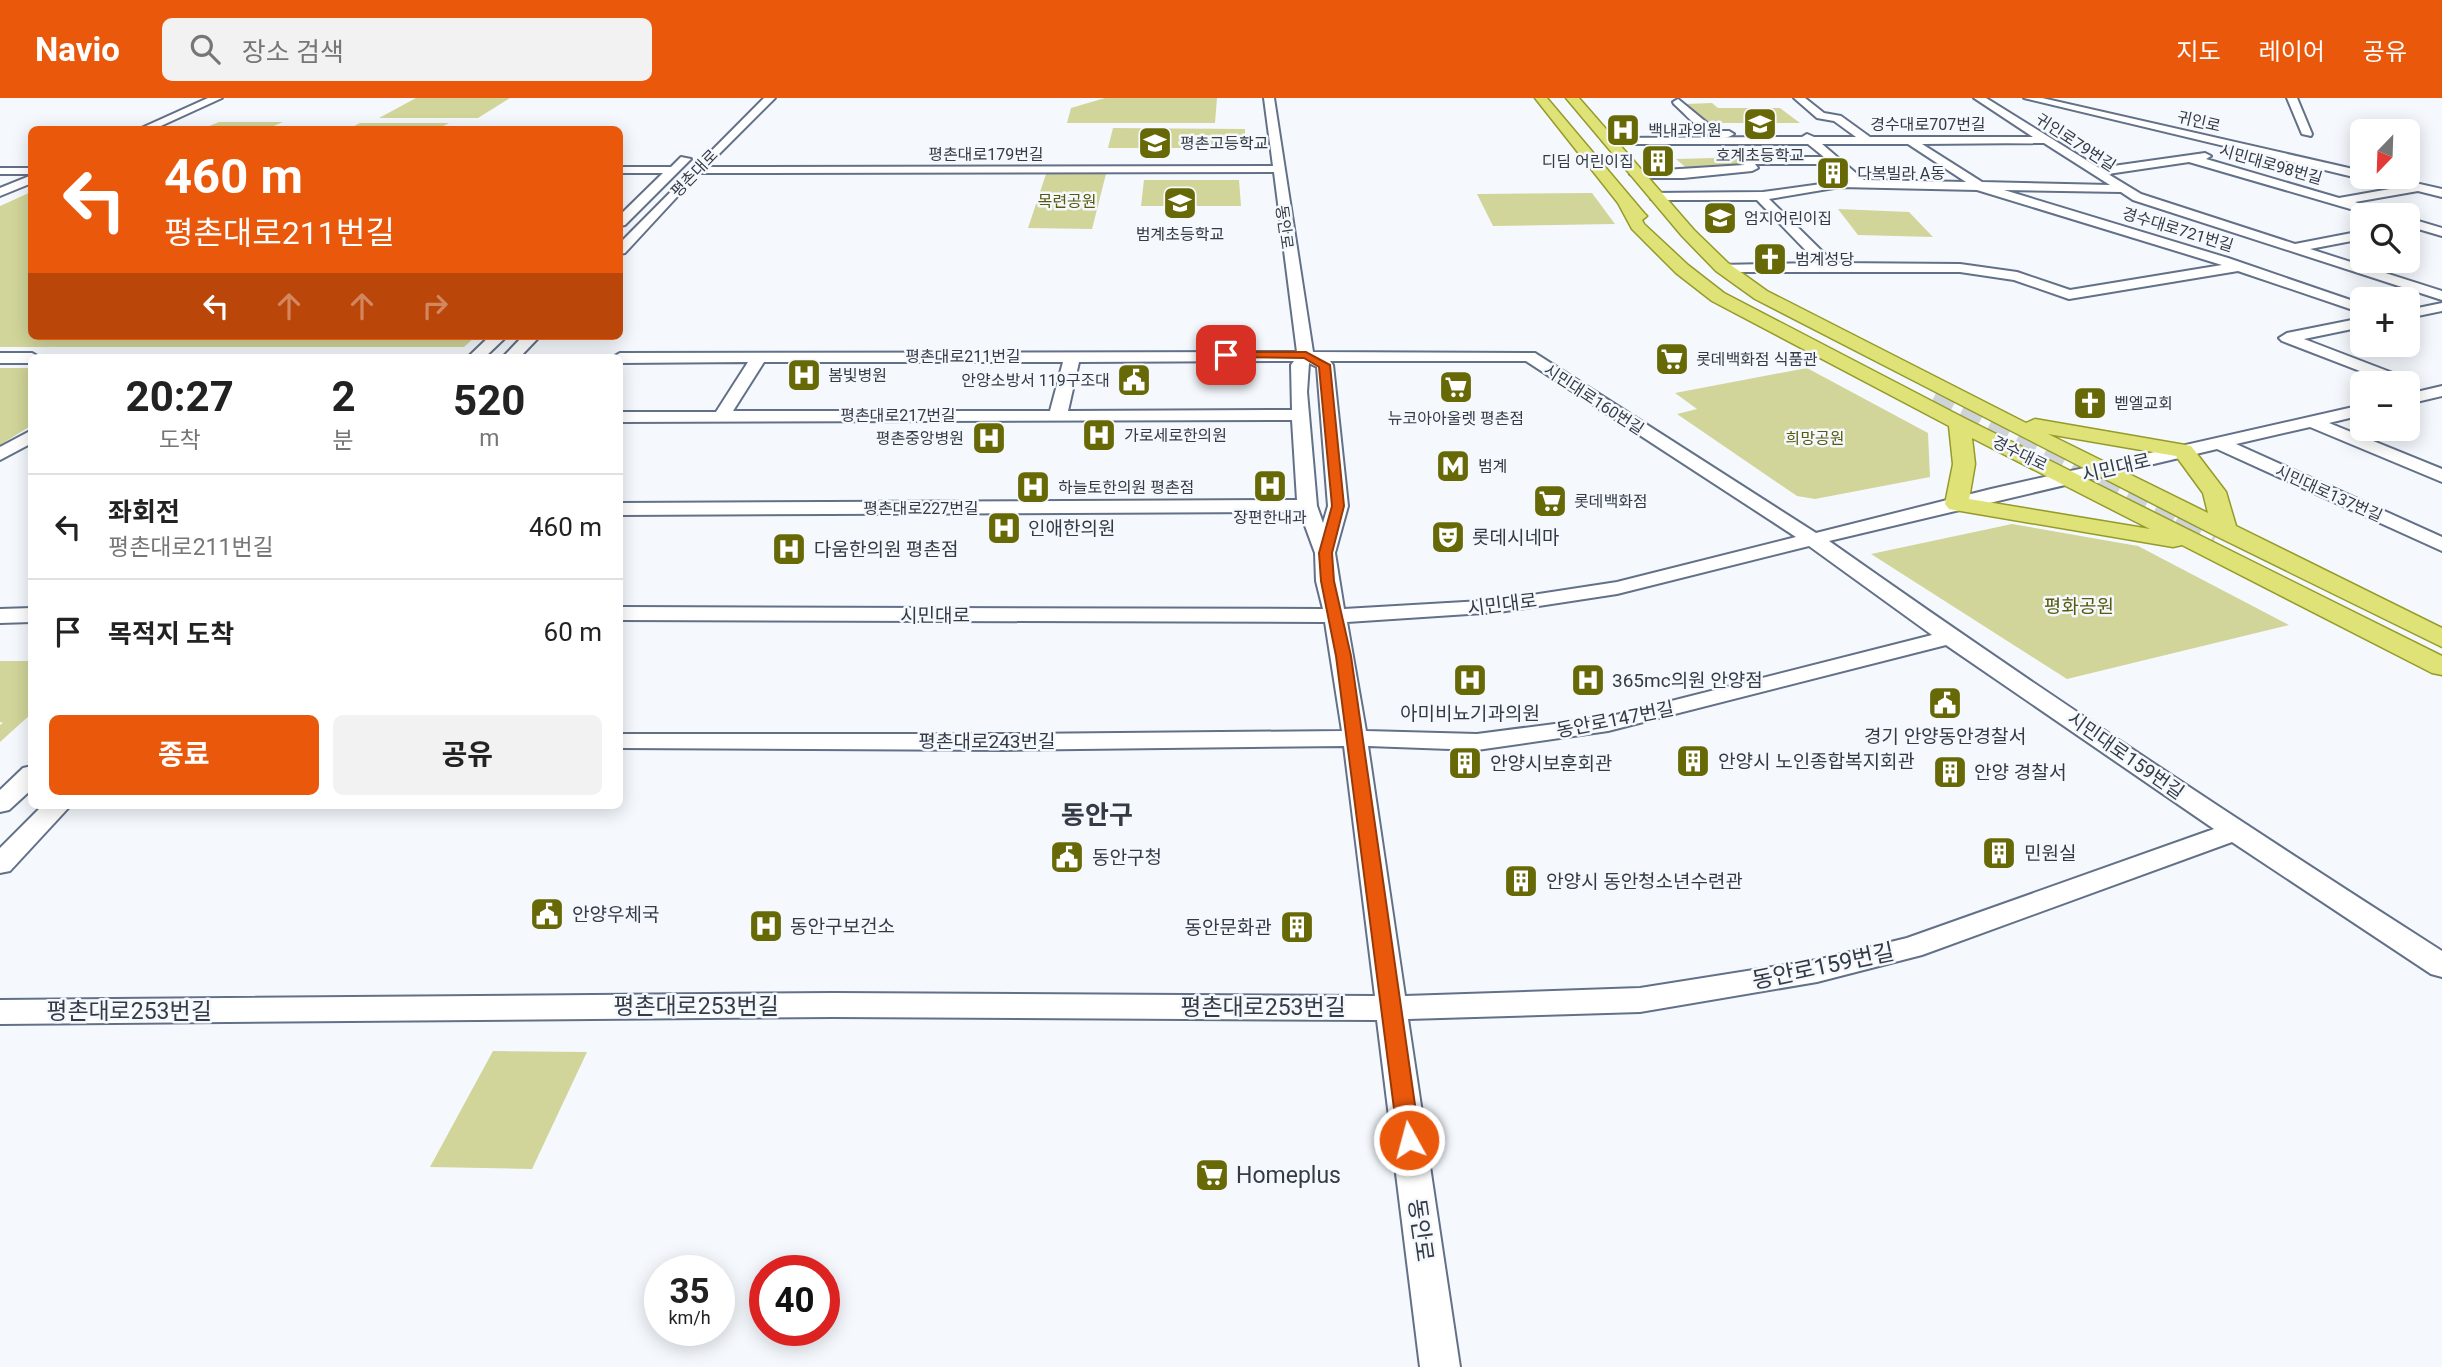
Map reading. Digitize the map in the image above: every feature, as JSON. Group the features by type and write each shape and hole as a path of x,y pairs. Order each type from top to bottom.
{"main road":[{"name":"경수대로","path":"1541,98 1625,202 1693,268 1735,296 1939,398 1750,295 1713,268 1681,232 1658,199"},
{"name":"경수대로","path":"1572,98 1658,199 1724,268 1761,295 2442,639"},
{"name":"경수대로","path":"1625,202 1638,226 1682,269 1718,297 1959,423 2442,667"},
{"path":"2000,418 2183,451 2214,492 2225,531"},
{"path":"1959,423 1964,464 1957,504 2201,544"},
{"path":"2442,648 2248,556 2442,659"}],"street":[{"path":"151,126 217,98"},
{"name":"평촌대로","path":"623,247 770,98"},
{"name":"동안로","path":"1269,98 1274,123 1277,169 1306,355 1299,365 1307,506 1325,553 1327,581 1344,656 1440,1367"},
{"path":"1800,98 1821,116 1837,118 1867,140"},
{"name":"귀인로79번길","path":"1979,98 2121,189"},
{"name":"귀인로","path":"2029,98 2350,172"},
{"path":"2292,98 2307,134"},
{"path":"1678,102 1714,134 1803,135 1862,184"},
{"path":"2010,118 2036,119"},
{"path":"2062,119 2126,120"},
{"path":"1908,139 1981,187"},
{"name":"경수대로707번길","path":"1608,141 2044,139"},
{"path":"2095,172 2250,149"},
{"name":"평촌대로","path":"623,219 690,155"},
{"path":"1636,174 1682,174 1752,168 1744,158 1835,161"},
{"name":"시민대로98번길","path":"2189,158 2350,205"},
{"name":"평촌대로179번길","path":"696,170 1277,169"},
{"path":"623,170 674,170"},
{"path":"0,171 28,171"},
{"path":"0,192 28,180"},
{"name":"경수대로721번길","path":"1658,199 1760,196 1827,183 2121,189"},
{"name":"경수대로721번길","path":"1981,187 2223,261 2248,259 2350,304"},
{"path":"2121,189 2137,197 2442,296"},
{"path":"2338,202 2411,189"},
{"path":"2420,189 2442,194"},
{"path":"1760,196 1830,267"},
{"path":"2420,224 2442,221"},
{"path":"2420,227 2442,232"},
{"path":"1724,268 1960,268 2017,276 2068,295 2350,237"},
{"path":"2420,312 2442,307"},
{"path":"2350,325 2287,338 2373,371"},
{"path":"479,354 495,340"},
{"path":"514,354 528,340"},
{"name":"동안로","path":"1306,355 1325,365 1338,506 1325,553"},
{"name":"평촌대로211번길","path":"623,358 1306,355"},
{"name":"시민대로160번길","path":"1306,355 1529,356 1812,539"},
{"path":"1058,415 1072,356"},
{"path":"722,416 760,357"},
{"path":"0,358 28,358"},
{"path":"2420,387 2437,392"},
{"name":"시민대로","path":"623,614 1335,615 1499,606 1617,587 2217,442 2350,413"},
{"name":"평촌대로217번길","path":"623,417 1302,415"},
{"path":"2312,422 2442,476"},
{"path":"0,455 28,438"},
{"name":"시민대로137번길","path":"2217,442 2442,545"},
{"name":"평촌대로227번길","path":"623,509 1307,506"},
{"name":"시민대로159번길","path":"1812,539 2235,831 2442,966"},
{"path":"0,615 28,615"},
{"name":"동안로147번길","path":"1355,738 1478,742 1608,724 1951,637"},
{"name":"평촌대로243번길","path":"623,741 1004,742 1355,738"},
{"path":"0,804 28,778"},
{"path":"0,864 54,809"},
{"name":"동안로159번길","path":"1392,1008 1640,1000 1817,971 1912,947 2235,831"},
{"name":"평촌대로253번길","path":"0,1012 822,1005 1392,1008"}],"green space":[{"path":"416,98 510,98 478,118 379,118"},
{"path":"1105,98 1217,98 1215,123 1067,123 1071,108"},
{"path":"1712,103 1718,108 1780,108 1800,123 1704,123 1685,104"},
{"path":"219,122 283,122 274,126 209,126"},
{"path":"360,123 449,123 444,126 354,126"},
{"path":"1113,128 1245,129 1245,148 1108,148"},
{"path":"1719,155 1740,155 1751,167 1690,171 1676,159 1714,158"},
{"name":"목련공원","path":"1046,174 1106,174 1092,229 1028,228"},
{"path":"1144,180 1239,180 1241,206 1141,206"},
{"path":"28,193 28,340 472,340 464,347 0,347 0,206"},
{"path":"1592,193 1615,224 1493,226 1477,194"},
{"path":"1838,209 1909,212 1933,237 1858,235"},
{"path":"0,368 28,368 28,428 0,445"},
{"name":"희망공원","path":"1807,368 1928,433 1930,477 1815,499 1797,496 1677,414 1697,409 1675,393"},
{"name":"평화공원","path":"2012,524 2138,546 2289,625 2067,679 1871,554"},
{"path":"0,661 28,661 28,717 0,742 0,725 3,723 0,722"},
{"path":"493,1051 587,1052 532,1169 430,1167"}],"tunnel":[{"path":"1933,399 2179,525"},
{"path":"2175,523 2179,525"},
{"path":"2179,525 2213,542"}],"place":[{"name":"호계초등학교","path":"1760,124"},
{"name":"백내과의원","path":"1623,130"},
{"name":"평촌고등학교","path":"1155,143"},
{"name":"디딤 어린이집","path":"1658,161"},
{"name":"다복빌라 A동","path":"1833,173"},
{"name":"범계초등학교","path":"1180,203"},
{"name":"엄지어린이집","path":"1720,218"},
{"name":"범계성당","path":"1770,259"},
{"name":"롯데백화점 식품관","path":"1672,359"},
{"name":"봄빛병원","path":"804,375"},
{"name":"안양소방서 119구조대","path":"1134,380"},
{"name":"뉴코아아울렛 평촌점","path":"1456,387"},
{"name":"벧엘교회","path":"2090,403"},
{"name":"가로세로한의원","path":"1099,435"},
{"name":"평촌중앙병원","path":"989,438"},
{"name":"범계","path":"1453,466"},
{"name":"장편한내과","path":"1270,486"},
{"name":"하늘토한의원 평촌점","path":"1033,487"},
{"name":"롯데백화점","path":"1550,501"},
{"name":"인애한의원","path":"1004,528"},
{"name":"롯데시네마","path":"1448,537"},
{"name":"다움한의원 평촌점","path":"789,549"},
{"name":"아미비뇨기과의원","path":"1470,680"},
{"name":"365mc의원 안양점","path":"1588,680"},
{"name":"경기 안양동안경찰서","path":"1945,703"},
{"name":"안양시 노인종합복지회관","path":"1693,761"},
{"name":"안양시보훈회관","path":"1465,763"},
{"name":"안양 경찰서","path":"1950,772"},
{"name":"민원실","path":"1999,853"},
{"name":"동안구청","path":"1067,857"},
{"name":"안양시 동안청소년수련관","path":"1521,881"},
{"name":"안양우체국","path":"547,914"},
{"name":"동안구보건소","path":"766,926"},
{"name":"동안문화관","path":"1297,927"},
{"name":"Homeplus","path":"1212,1175"}],"district":[{"name":"동안구","path":"1097,815"}],"route":[{"path":"1226,355 1306,355 1325,365 1338,506 1325,553 1327,581 1344,656 1409,1140"}]}
